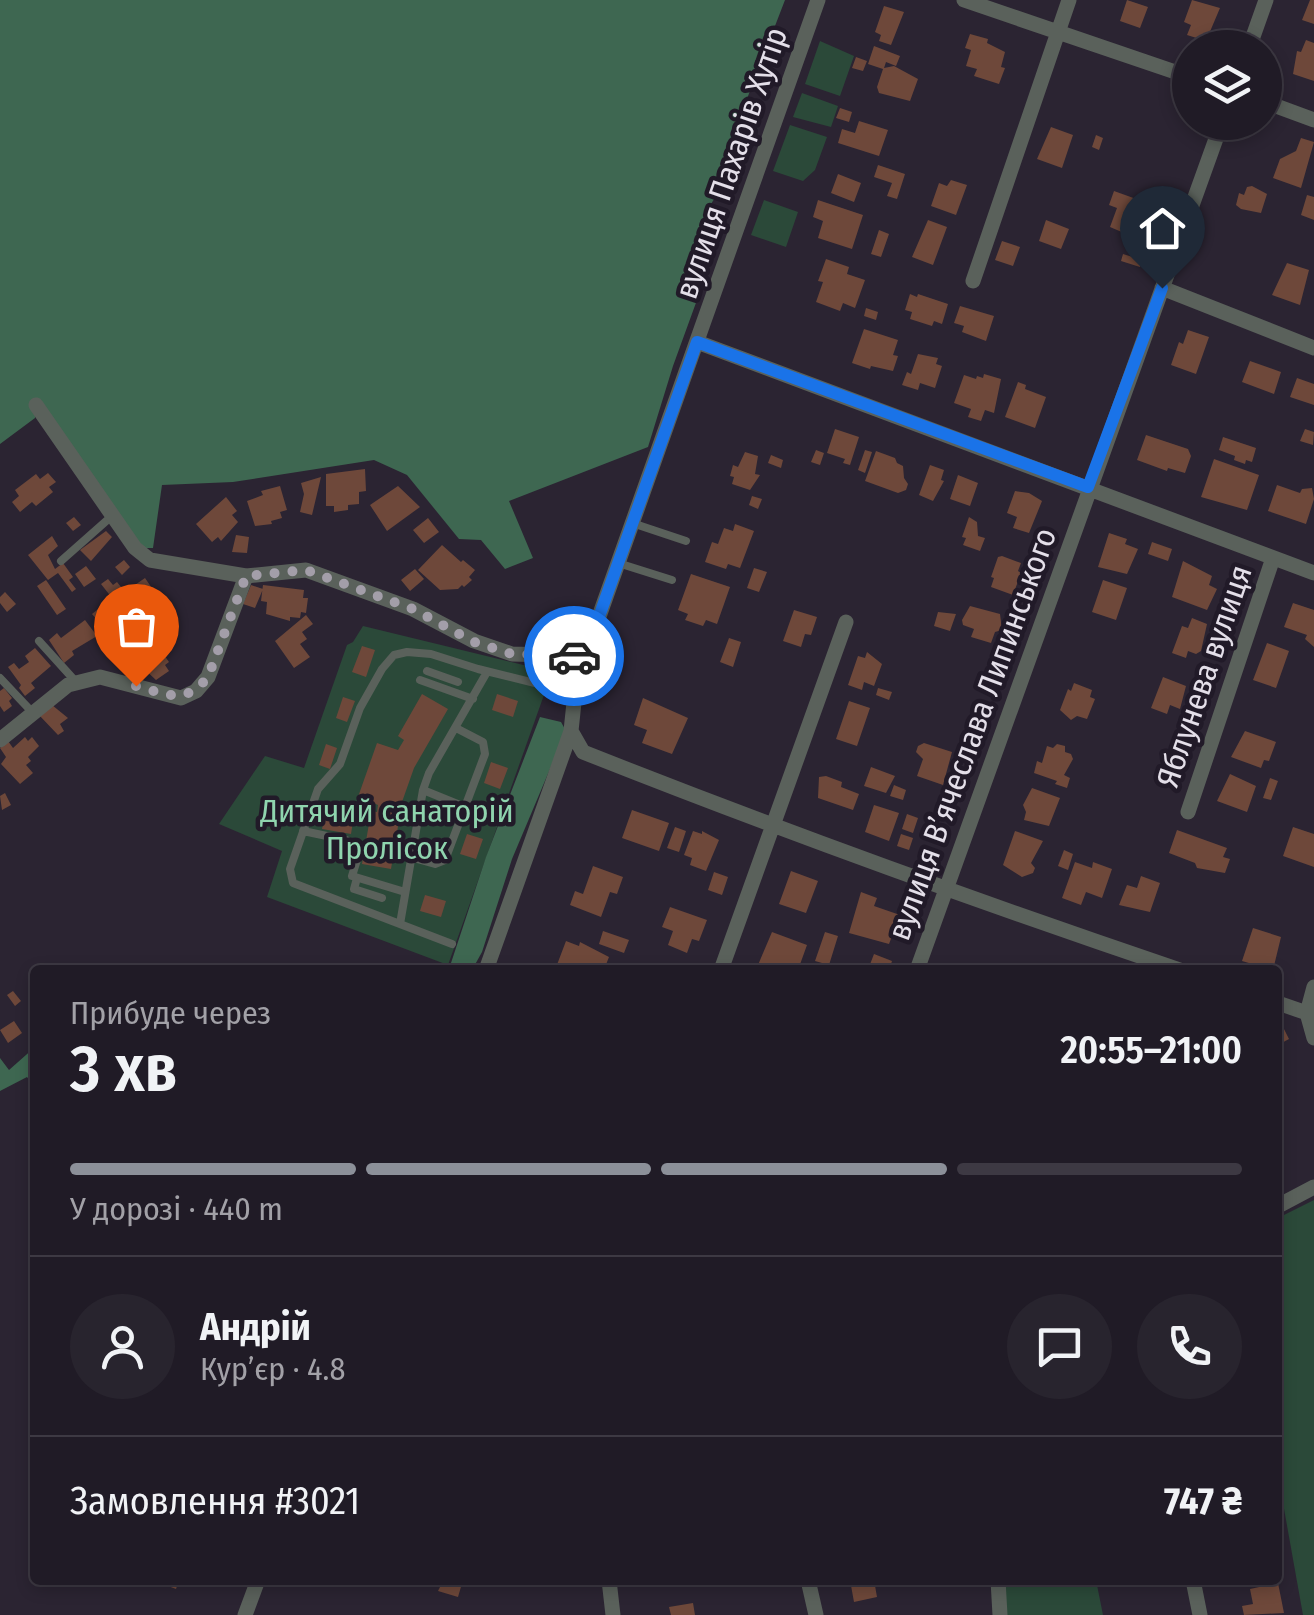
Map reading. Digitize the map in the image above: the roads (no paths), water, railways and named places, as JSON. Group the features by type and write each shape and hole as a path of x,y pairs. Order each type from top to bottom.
{"street":[{"name":"вулиця Пахарів Хутір","path":"488,965 571,731 575,693 585,656 818,0"},
{"path":"964,0 1172,71"},
{"path":"973,281 1069,0"},
{"path":"1255,30 1266,0"},
{"path":"1282,108 1314,120"},
{"name":"вулиця Вʼячеслава Липинського","path":"919,965 1215,140"},
{"path":"1162,288 1314,348"},
{"name":"Яблунева вулиця","path":"697,342 1314,573"},
{"path":"36,405 136,548 150,560 246,576 306,570 413,609 474,642 512,654 585,656"},
{"name":"Яблунева вулиця","path":"1188,812 1273,558"},
{"path":"0,740 68,685 100,677 180,698 196,691 208,677 246,576"},
{"path":"723,965 846,622"},
{"path":"571,731 582,752 947,891 1165,965"},
{"path":"1314,987 1307,1013 1314,1038"},
{"path":"1282,1004 1307,1013"},
{"path":"1282,1204 1314,1187"},
{"path":"245,1615 256,1585"},
{"path":"610,1585 613,1615"},
{"path":"809,1585 816,1615"},
{"path":"998,1585 1000,1615"},
{"path":"1194,1585 1200,1615"}],"lane":[{"path":"61,561 113,515"},
{"path":"632,523 686,541"},
{"path":"618,562 672,580"},
{"path":"39,642 76,683"},
{"path":"452,944 293,883 289,875 318,789 340,764 360,708 390,658 402,652 422,652 575,693"},
{"path":"446,695 456,681 429,672 428,685 446,695 473,699"},
{"path":"400,924 423,790 487,672"},
{"path":"0,678 33,713"},
{"path":"410,857 431,864 443,862 486,750 483,742 456,728"},
{"path":"423,790 466,806"},
{"path":"303,832 346,840"},
{"path":"360,850 352,876 363,876 405,892"},
{"path":"363,876 354,889 379,897 382,872"}],"park label":[{"name":"Дитячий санаторій Пролісок","path":"387,830"}]}
